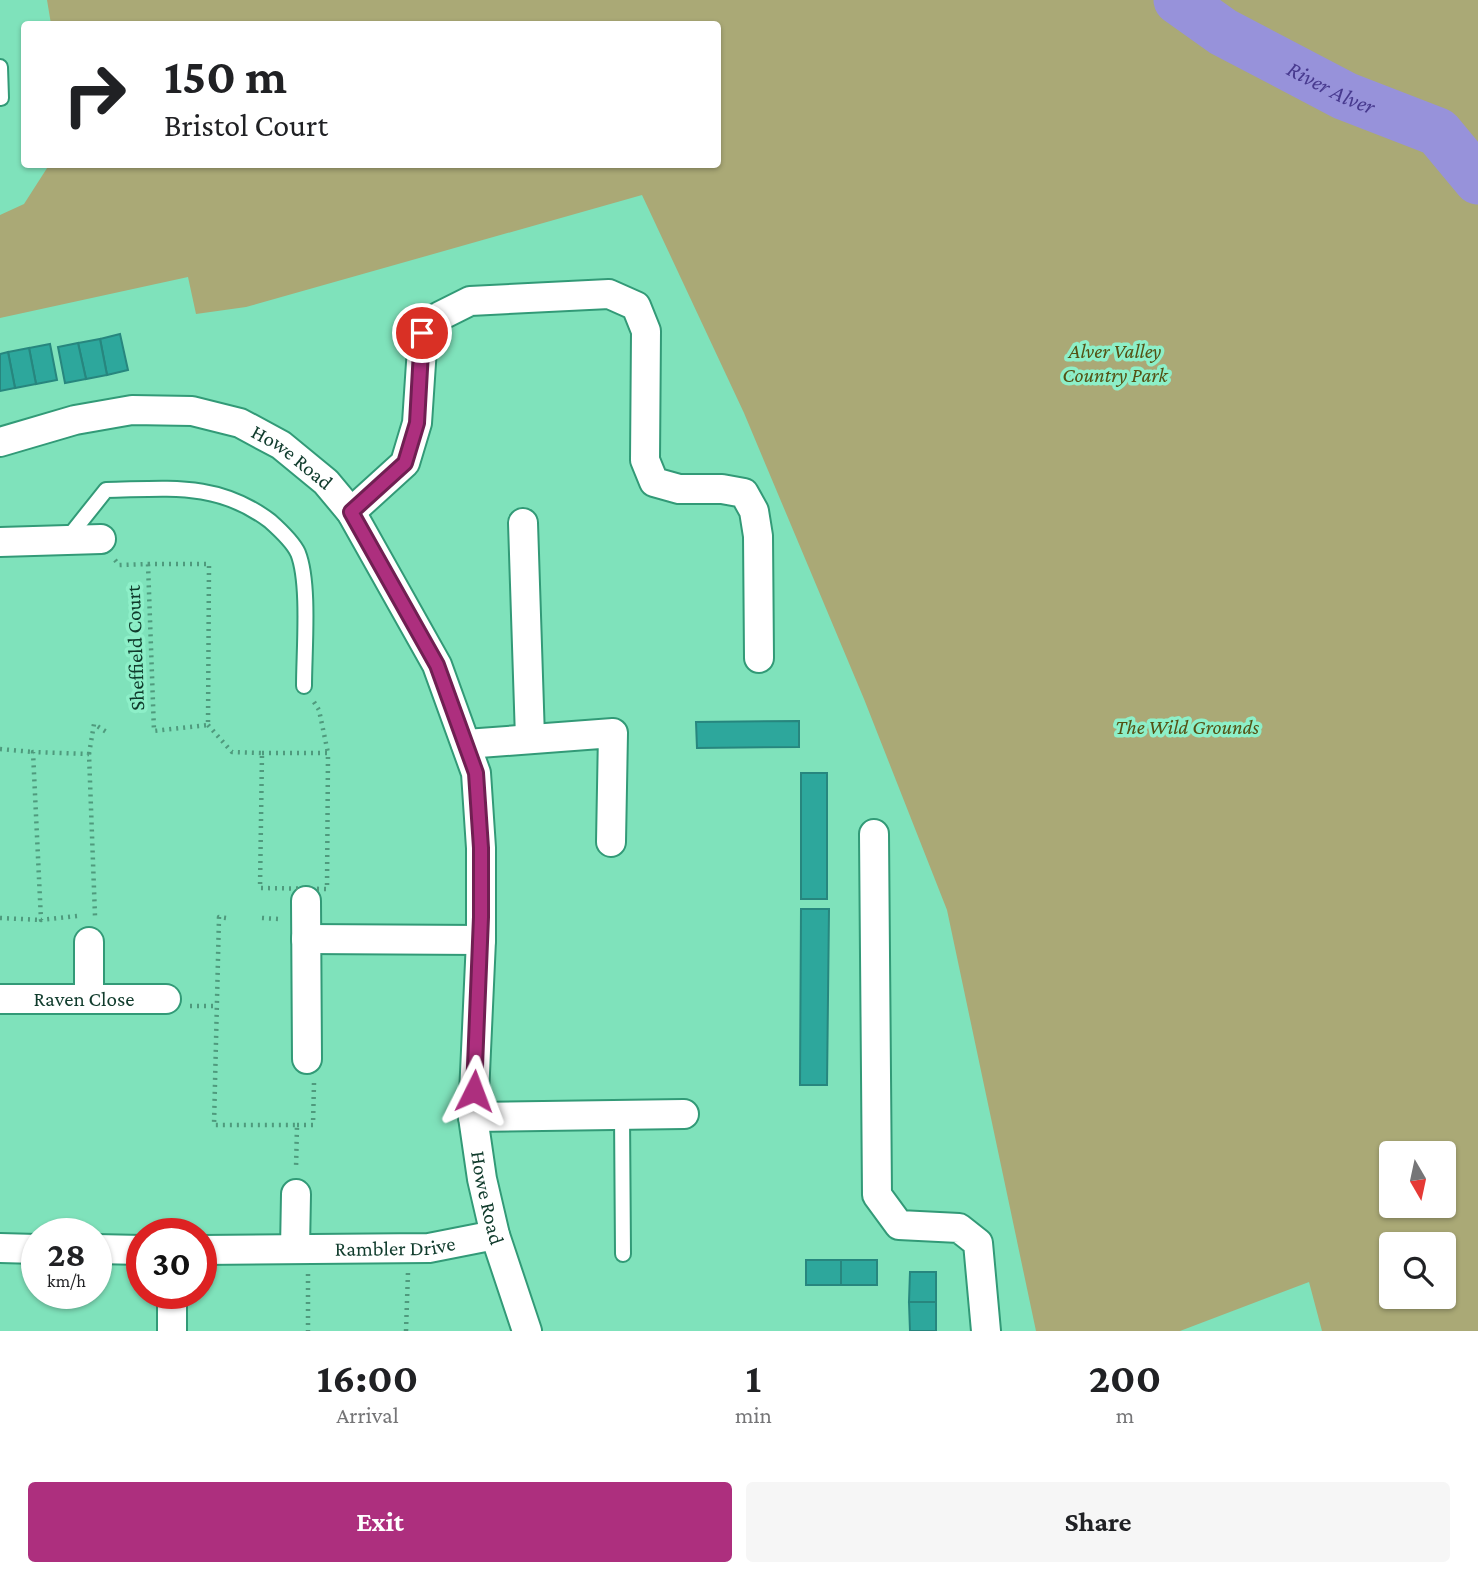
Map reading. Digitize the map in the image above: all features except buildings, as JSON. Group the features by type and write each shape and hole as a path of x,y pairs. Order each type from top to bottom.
{"street":[{"path":"351,512 405,463 417,423 422,333 440,316 470,301 609,294 636,306 646,331 645,460 654,482 679,489 722,489 744,493 754,511 758,536 759,658"},
{"name":"Howe Road","path":"0,442 75,419 132,410 192,411 240,423 281,445 326,482 351,512 437,665 476,773 481,848 481,940 473,1117 482,1179 495,1235 527,1331"},
{"path":"523,523 530,737"},
{"path":"0,541 101,539"},
{"path":"466,744 530,737 613,733 611,842"},
{"path":"874,834 877,1195 899,1225 959,1228 978,1242 986,1331"},
{"path":"306,901 307,1059"},
{"path":"306,939 481,940"},
{"path":"89,942 89,999"},
{"name":"Raven Close","path":"0,999 166,999"},
{"path":"473,1117 684,1114"},
{"path":"296,1194 302,1249"},
{"name":"Rambler Drive","path":"217,1250 429,1248 495,1235"},
{"path":"0,1248 21,1249"},
{"path":"172,1309 172,1331"}],"lane":[{"path":"0,67 1,98"},
{"path":"67,540 106,490 192,489 230,498 251,507 277,527 297,551 304,579 304,686"},
{"path":"622,1115 623,1254"}],"path":[{"name":"Sheffield Court","path":"148,564 209,564 208,725 151,731 148,564"},
{"path":"262,752 260,888 327,889 328,753 319,710 304,686"},
{"path":"0,918 41,920 95,915 89,754 94,724 108,733"},
{"path":"208,725 232,752 328,753"},
{"path":"0,749 89,754"},
{"path":"33,752 41,920"},
{"path":"226,918 219,917 214,1125 313,1125 314,1059 307,1059"},
{"path":"296,1194 297,1125"},
{"path":"406,1331 408,1248"},
{"path":"302,1249 308,1331"}],"green space":[{"name":"The Wild Grounds","path":"47,0 1478,0 1478,1331 1322,1331 1309,1282 1180,1331 1036,1331 947,910 864,699 744,413 642,195 246,307 196,314 188,277 0,318 0,215 24,204 47,168 721,168 721,21 50,21"}],"waterway":[{"name":"River Alver","path":"1178,0 1223,32 1345,96 1438,132 1478,180"}],"route":[{"path":"422,333 417,423 405,463 351,512 437,665 476,773 481,848 481,940 474,1091"}],"park label":[{"name":"Alver Valley Country Park","path":"1115,363"}]}
